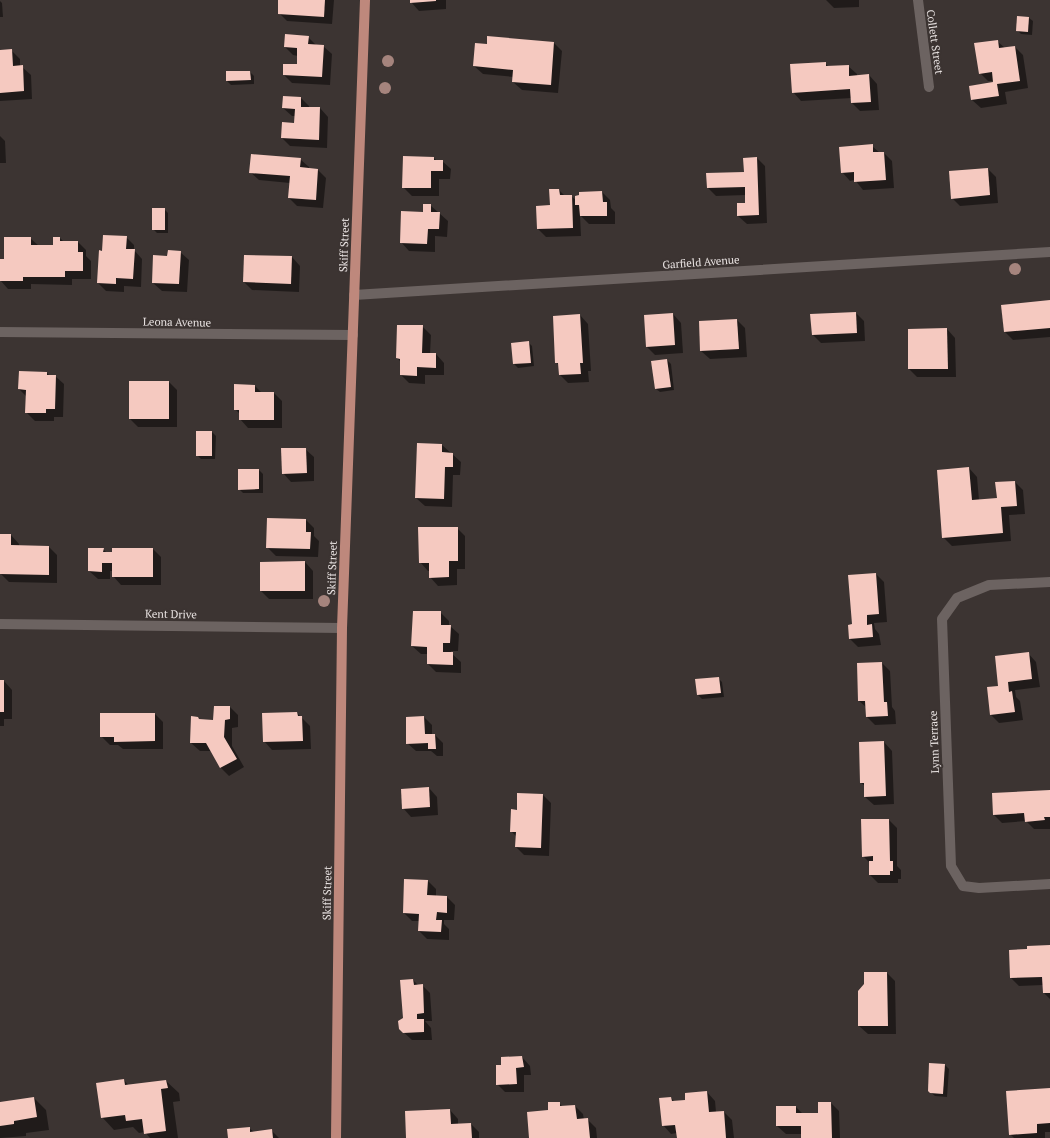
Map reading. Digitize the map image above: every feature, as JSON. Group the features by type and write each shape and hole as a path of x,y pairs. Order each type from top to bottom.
{"main road":[{"name":"Skiff Street","path":"336,1138 342,628 364,0"}],"street":[{"name":"Collett Street","path":"918,0 929,87"},
{"name":"Garfield Avenue","path":"354,295 1050,252"},
{"name":"Leona Avenue","path":"0,332 353,335"},
{"name":"Lynn Terrace","path":"1050,582 989,585 957,598 942,619 951,866 964,886 979,888 1050,884"},
{"name":"Kent Drive","path":"0,624 342,628"}],"building":[{"path":"278,0 325,0 324,17 278,14"},
{"path":"410,0 436,0 436,1 410,3"},
{"path":"1017,16 1029,17 1028,32 1016,31"},
{"path":"285,34 309,36 308,44 324,45 322,77 283,75 283,64 297,64 297,48 284,47"},
{"path":"487,36 554,42 551,85 512,82 513,70 473,66 475,43 487,44"},
{"path":"998,40 999,48 1015,46 1020,81 997,84 999,96 971,100 969,86 993,82 992,72 979,74 974,43"},
{"path":"12,49 13,66 23,65 24,91 0,93 0,50"},
{"path":"826,62 826,66 849,65 849,76 869,74 871,102 851,103 850,89 792,93 790,64"},
{"path":"226,71 250,71 251,80 226,81"},
{"path":"283,96 301,97 301,107 320,107 319,140 281,138 282,122 294,123 295,109 282,108"},
{"path":"873,144 873,152 884,152 886,180 854,182 854,172 841,173 839,147"},
{"path":"251,154 301,158 300,167 318,169 316,200 288,198 290,176 249,173"},
{"path":"403,156 434,157 434,160 443,160 443,171 431,171 431,188 402,188"},
{"path":"757,157 759,215 737,216 737,203 745,203 745,187 707,188 706,173 744,172 743,158"},
{"path":"988,168 990,195 951,199 949,171"},
{"path":"549,189 559,189 560,195 572,195 573,228 537,229 536,206 550,205"},
{"path":"602,191 603,202 607,202 607,216 580,216 579,205 575,205 575,196 579,195 579,192"},
{"path":"423,204 431,204 431,212 440,212 439,229 428,229 427,244 400,243 401,211 423,212"},
{"path":"152,208 165,208 165,230 152,230"},
{"path":"103,235 127,236 126,249 135,249 133,279 116,278 116,284 97,283 99,250 102,251"},
{"path":"4,237 31,237 31,245 53,245 53,237 60,237 60,241 78,241 78,252 83,252 83,271 65,271 65,277 23,277 23,281 0,281 0,259 4,259"},
{"path":"168,250 181,251 179,284 152,283 153,255 167,256"},
{"path":"244,255 292,256 291,284 243,282"},
{"path":"1050,300 1050,328 1004,332 1001,305"},
{"path":"856,312 857,333 812,335 810,314"},
{"path":"673,313 675,345 646,347 644,315"},
{"path":"580,314 583,363 580,363 581,374 559,375 558,363 555,363 553,316"},
{"path":"737,319 739,349 700,351 699,321"},
{"path":"397,325 423,325 422,353 436,353 436,368 417,367 417,376 400,375 400,359 396,358"},
{"path":"947,328 948,369 908,369 908,329"},
{"path":"529,341 531,363 513,364 511,343"},
{"path":"667,359 671,387 655,389 651,361"},
{"path":"19,371 47,372 47,375 56,375 55,409 46,409 46,413 25,413 26,390 18,389"},
{"path":"129,381 169,381 169,419 129,419"},
{"path":"234,384 255,385 255,392 274,392 274,420 239,420 239,410 234,410"},
{"path":"196,431 212,431 212,456 196,456"},
{"path":"417,443 442,444 442,452 453,453 453,467 445,467 444,499 415,498"},
{"path":"281,448 306,448 307,473 282,474"},
{"path":"969,467 972,500 997,498 995,482 1015,481 1017,506 1001,507 1003,533 942,538 937,470"},
{"path":"238,469 259,469 259,489 238,490"},
{"path":"267,518 306,519 306,532 311,532 310,549 266,548"},
{"path":"418,527 458,527 458,561 449,561 449,577 429,578 429,563 419,563"},
{"path":"0,534 11,534 11,545 49,546 49,575 0,574"},
{"path":"88,548 104,548 103,552 112,552 112,548 153,548 153,577 112,577 112,563 102,563 102,572 88,571"},
{"path":"305,561 305,591 260,591 260,562"},
{"path":"876,573 879,614 867,615 867,625 872,624 873,637 849,639 848,625 852,624 848,575"},
{"path":"413,611 441,611 441,625 451,625 450,643 443,643 443,652 453,652 453,665 427,664 427,647 411,646"},
{"path":"1029,652 1032,679 1008,682 1009,692 1012,691 1015,712 990,715 987,687 998,686 995,656"},
{"path":"882,662 884,702 887,702 888,716 866,717 865,701 858,701 857,663"},
{"path":"719,677 721,693 697,695 695,679"},
{"path":"0,680 4,680 4,712 0,712"},
{"path":"214,706 230,706 230,719 225,720 224,737 237,759 220,768 206,743 190,743 191,716 198,717 199,719 213,720"},
{"path":"297,712 298,716 302,716 303,741 263,742 262,713"},
{"path":"100,713 155,713 155,741 114,742 114,737 100,737"},
{"path":"424,716 425,734 435,734 436,749 428,749 428,743 406,744 406,717"},
{"path":"884,741 886,796 864,797 864,783 860,783 859,742"},
{"path":"429,787 430,807 402,809 401,789"},
{"path":"1050,790 1050,817 1044,817 1045,820 1025,822 1024,813 993,815 992,793"},
{"path":"517,793 543,794 541,848 515,847 516,832 510,832 511,809 517,810"},
{"path":"861,819 889,819 890,861 893,861 893,871 890,871 890,875 869,875 869,861 873,861 873,856 862,857"},
{"path":"404,879 428,880 427,895 447,896 447,913 437,912 436,920 442,920 441,932 418,931 419,914 403,913"},
{"path":"1050,945 1050,993 1043,993 1042,977 1010,978 1009,950 1027,949 1027,946"},
{"path":"864,972 887,972 888,1026 858,1026 858,991 864,984"},
{"path":"413,979 414,985 423,984 424,1013 417,1014 417,1019 424,1019 424,1032 403,1033 399,1029 398,1021 403,1018 400,980"},
{"path":"522,1056 524,1067 516,1068 517,1084 496,1085 496,1065 501,1065 501,1057"},
{"path":"929,1063 945,1064 943,1094 930,1093 928,1091"},
{"path":"124,1079 125,1085 166,1080 168,1088 161,1089 166,1131 144,1134 142,1119 126,1121 125,1115 101,1118 96,1083"},
{"path":"1050,1088 1050,1123 1037,1124 1037,1133 1009,1135 1006,1091"},
{"path":"707,1091 709,1112 724,1111 726,1138 677,1138 675,1125 662,1126 659,1098 671,1097 672,1101 685,1100 685,1093"},
{"path":"34,1097 37,1117 14,1121 14,1124 0,1126 0,1102"},
{"path":"548,1102 560,1102 560,1106 575,1105 577,1119 588,1118 590,1138 529,1138 527,1112 548,1110"},
{"path":"818,1102 831,1102 832,1138 801,1138 801,1126 776,1126 776,1106 796,1106 796,1113 818,1113"},
{"path":"450,1109 451,1124 471,1123 472,1138 406,1138 405,1111"},
{"path":"250,1127 250,1132 272,1129 273,1138 228,1138 227,1129"}]}
